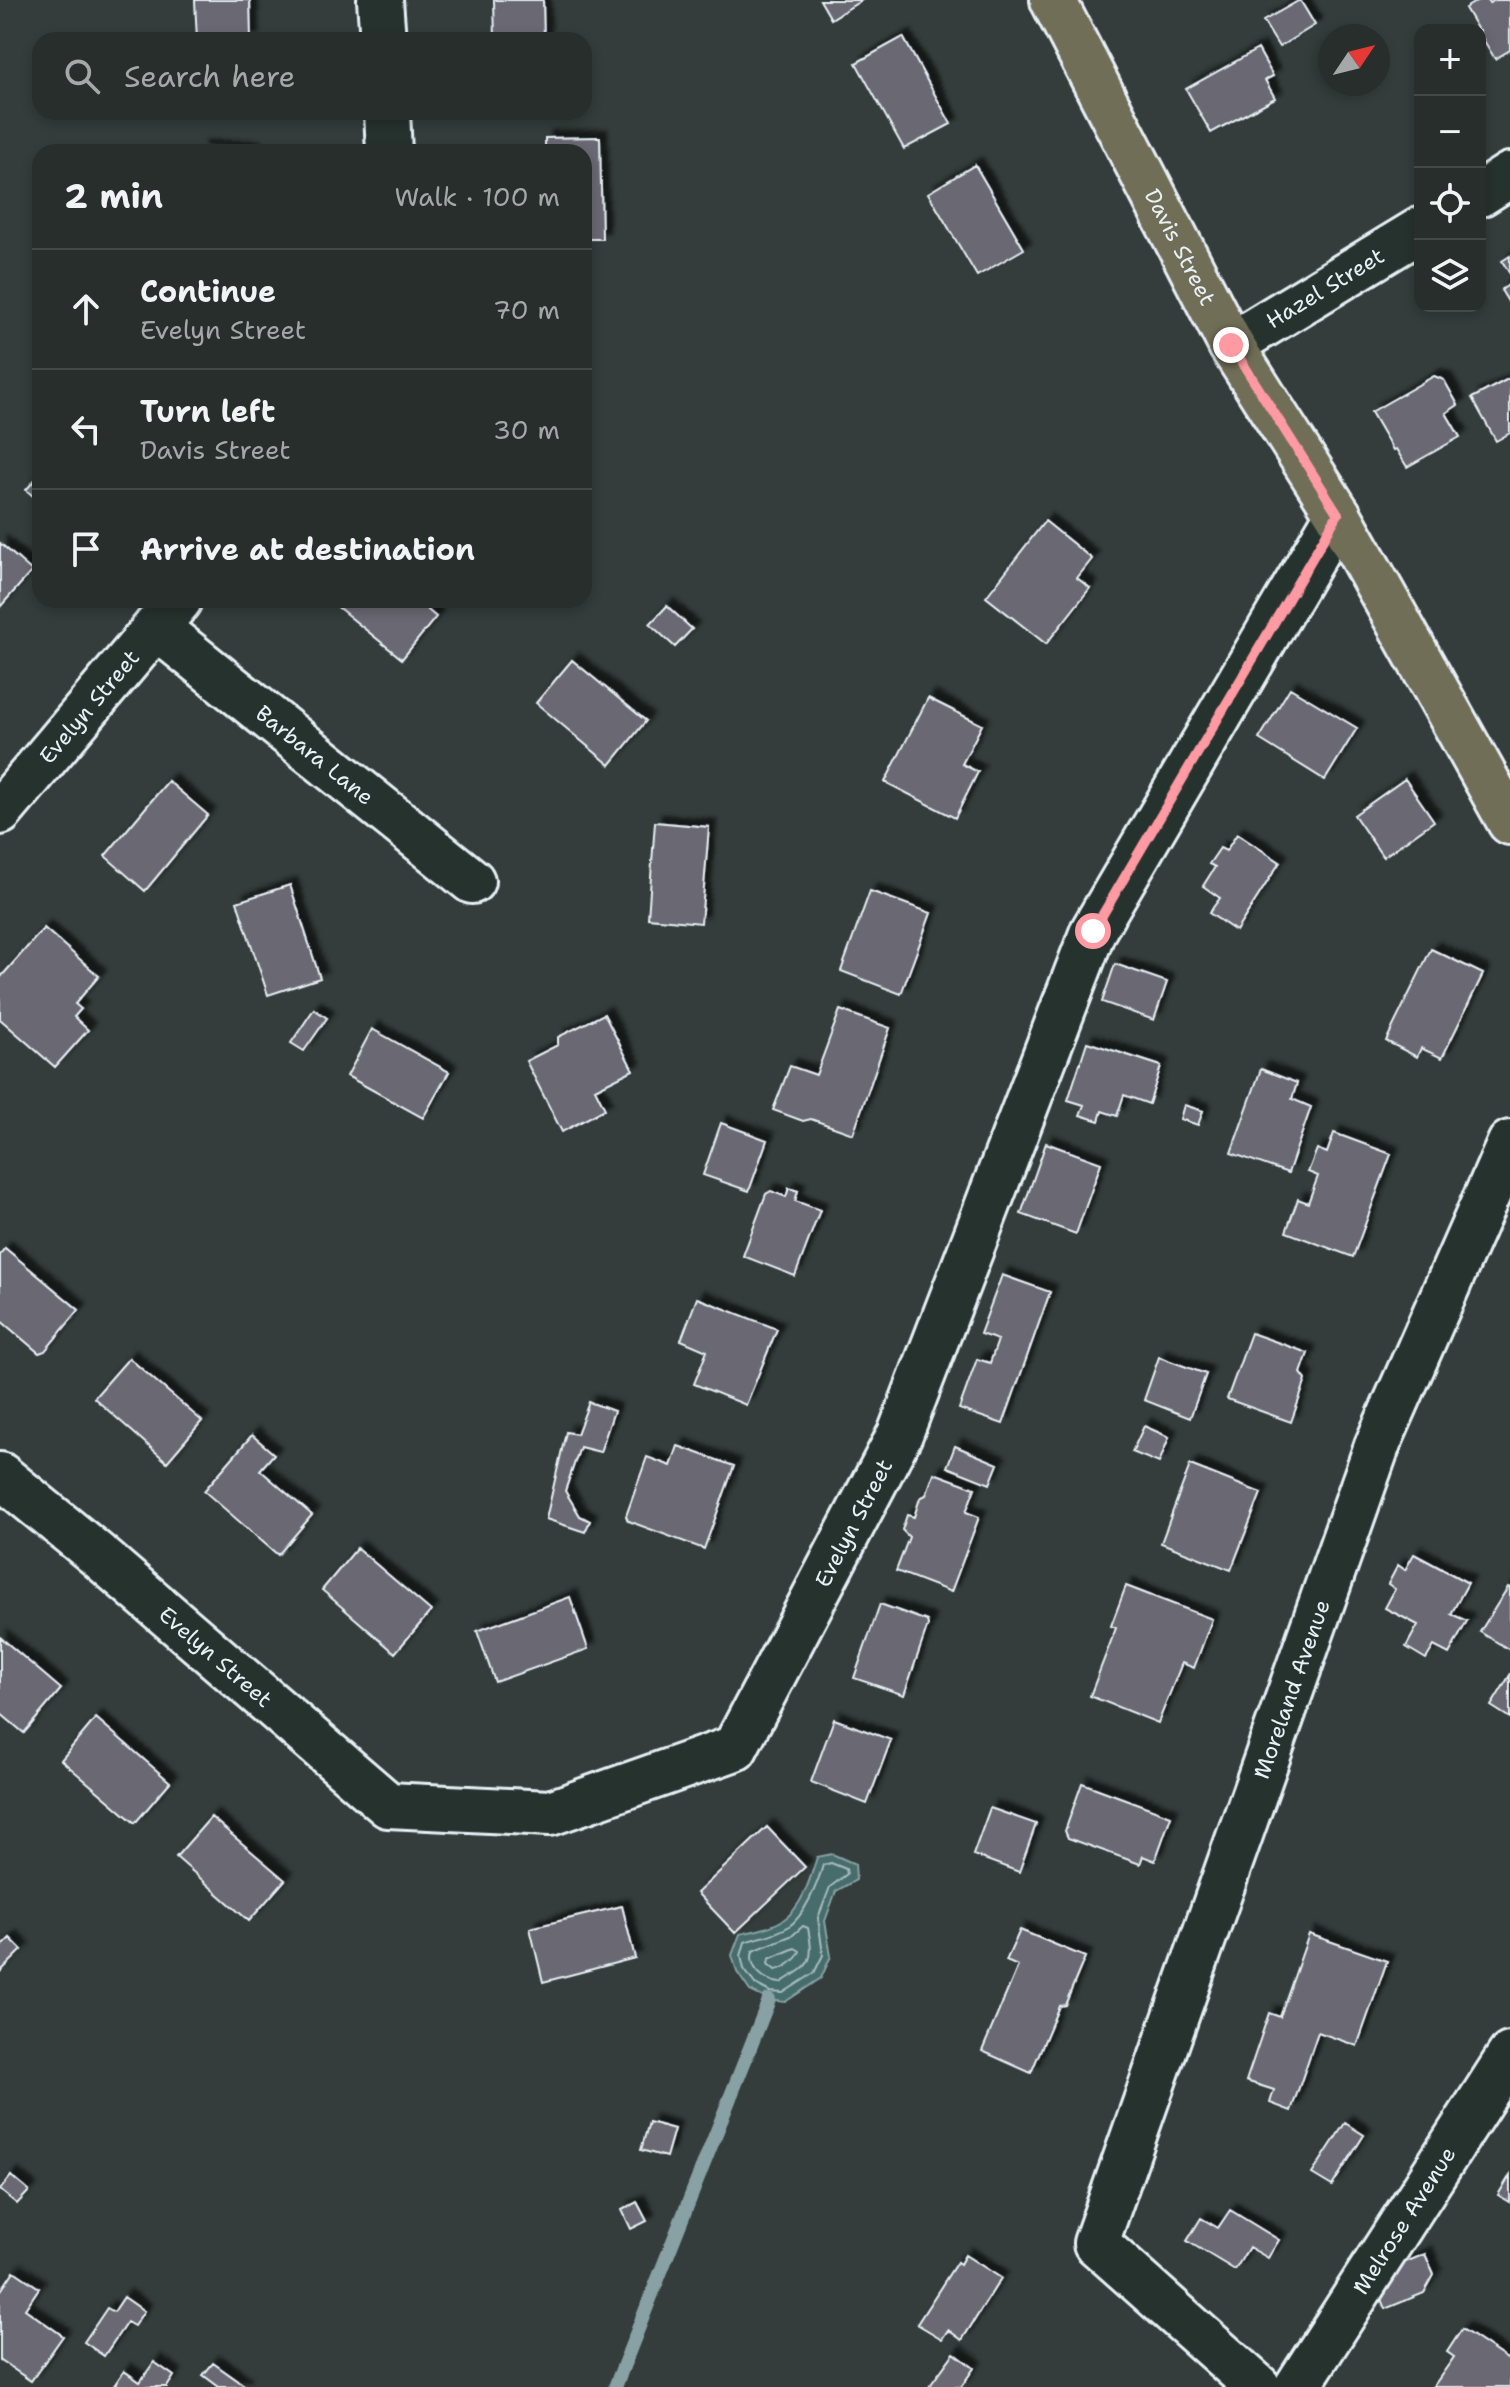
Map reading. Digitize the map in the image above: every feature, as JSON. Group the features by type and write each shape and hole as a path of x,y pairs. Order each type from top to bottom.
{"main road":[{"name":"Davis Street","path":"1053,0 1231,345 1338,514 1506,805"}],"street":[{"path":"380,0 382,32"},
{"path":"387,120 389,144"},
{"path":"1486,190 1510,175"},
{"name":"Hazel Street","path":"1231,345 1414,234"},
{"name":"Evelyn Street","path":"0,1475 99,1556 388,1805 550,1813 735,1748 900,1434 1093,931 1338,514"},
{"name":"Evelyn Street","path":"0,812 168,614"},
{"name":"Barbara Lane","path":"168,614 472,881"},
{"name":"Moreland Avenue","path":"1258,2387 1096,2243 1377,1446 1510,1143"},
{"name":"Melrose Avenue","path":"1297,2387 1510,2055"}],"water":[{"path":"832,1854 855,1864 856,1880 836,1891 825,1921 831,1956 821,1978 785,2002 769,2000 750,1991 737,1972 732,1955 740,1934 773,1925 790,1915 805,1892 817,1857"}],"building":[{"path":"195,0 250,0 251,32 197,32"},
{"path":"494,0 543,0 544,32 495,32"},
{"path":"820,0 862,0 831,19"},
{"path":"1300,0 1315,25 1279,47 1263,21"},
{"path":"1479,0 1490,3 1510,0 1510,50 1495,59 1486,44 1486,24 1474,24 1465,8"},
{"path":"903,37 951,124 904,149 856,63"},
{"path":"1258,49 1273,76 1265,80 1275,98 1211,133 1186,89"},
{"path":"600,137 602,239 592,239 592,144 545,144 545,138"},
{"path":"975,165 1024,249 977,276 928,193"},
{"path":"1510,256 1510,274 1502,261"},
{"path":"1510,284 1510,305 1501,290"},
{"path":"1434,376 1444,380 1458,405 1446,413 1460,437 1407,467 1396,449 1393,450 1371,412"},
{"path":"1510,378 1510,433 1496,441 1472,398"},
{"path":"1045,521 1092,559 1077,578 1090,588 1046,644 986,597"},
{"path":"0,543 32,571 0,607"},
{"path":"667,606 692,629 675,647 650,624"},
{"path":"339,608 425,608 436,617 402,659"},
{"path":"572,660 646,721 610,765 536,703"},
{"path":"1290,688 1357,728 1325,780 1259,739"},
{"path":"928,698 982,725 962,764 978,772 955,818 885,782"},
{"path":"1405,779 1434,821 1383,857 1354,815"},
{"path":"168,781 208,815 145,891 105,856"},
{"path":"655,822 709,827 701,923 648,918"},
{"path":"1237,834 1280,862 1236,931 1209,913 1220,898 1203,886 1215,867 1209,864 1220,848 1226,851"},
{"path":"290,885 320,978 268,995 237,902"},
{"path":"870,891 931,913 901,994 841,971"},
{"path":"44,928 99,976 75,1004 81,1009 74,1017 88,1030 55,1067 0,1019 0,978"},
{"path":"1431,949 1483,974 1442,1058 1421,1048 1417,1057 1386,1041"},
{"path":"1115,964 1167,982 1154,1020 1102,1002"},
{"path":"314,1009 327,1018 304,1051 291,1043"},
{"path":"840,1010 890,1028 853,1134 773,1110 790,1066 816,1075"},
{"path":"604,1014 633,1070 595,1089 605,1109 562,1132 526,1061 558,1045 558,1037"},
{"path":"372,1029 449,1072 423,1118 347,1076"},
{"path":"1087,1042 1161,1066 1149,1104 1124,1095 1117,1116 1102,1111 1099,1121 1080,1115 1084,1105 1068,1100"},
{"path":"1261,1069 1297,1083 1292,1099 1311,1107 1288,1173 1231,1153"},
{"path":"1184,1105 1203,1111 1198,1125 1180,1119"},
{"path":"721,1123 767,1140 749,1191 703,1175"},
{"path":"1334,1133 1391,1154 1353,1257 1286,1232 1298,1199 1308,1203 1318,1176 1308,1172 1317,1149 1327,1153"},
{"path":"1046,1143 1101,1163 1076,1234 1021,1214"},
{"path":"789,1188 798,1191 795,1201 820,1210 795,1276 743,1256 766,1194 771,1191 786,1197"},
{"path":"5,1248 79,1310 45,1351 39,1353 0,1320 0,1254"},
{"path":"1002,1275 1050,1292 1003,1424 959,1409 977,1359 990,1363 998,1340 980,1334"},
{"path":"697,1298 777,1329 746,1405 694,1384 707,1351 681,1340"},
{"path":"1251,1333 1308,1353 1301,1373 1306,1380 1291,1422 1227,1399"},
{"path":"1159,1357 1206,1374 1190,1418 1144,1400"},
{"path":"129,1358 202,1421 167,1462 94,1398"},
{"path":"589,1402 614,1411 600,1452 580,1447 565,1491 580,1516 590,1521 585,1532 546,1519 566,1432 577,1434"},
{"path":"1144,1426 1169,1437 1159,1463 1132,1452"},
{"path":"252,1435 274,1454 260,1470 312,1515 278,1555 204,1491"},
{"path":"678,1446 734,1466 704,1549 628,1521 626,1516 647,1457 671,1466"},
{"path":"955,1446 998,1464 990,1484 947,1467"},
{"path":"1190,1465 1261,1493 1231,1570 1161,1543"},
{"path":"934,1473 975,1488 966,1512 979,1517 951,1592 896,1571 909,1537 902,1530 907,1515 914,1517 920,1498 926,1495"},
{"path":"357,1548 431,1611 395,1653 322,1590"},
{"path":"1414,1554 1468,1583 1451,1614 1467,1621 1449,1654 1434,1646 1426,1659 1406,1647 1418,1625 1385,1608 1395,1589 1388,1584 1398,1565 1405,1570"},
{"path":"1126,1586 1212,1619 1194,1668 1182,1663 1158,1723 1090,1696 1116,1628 1111,1626"},
{"path":"1510,1588 1510,1650 1480,1632"},
{"path":"570,1597 588,1649 495,1682 477,1631"},
{"path":"880,1604 927,1621 904,1695 854,1678"},
{"path":"0,1637 61,1689 24,1733 0,1713"},
{"path":"1510,1675 1510,1718 1491,1706"},
{"path":"96,1718 170,1782 135,1823 61,1760"},
{"path":"834,1719 891,1740 867,1804 811,1782"},
{"path":"1082,1783 1171,1816 1155,1861 1143,1856 1140,1864 1068,1838 1065,1831"},
{"path":"990,1808 1036,1824 1019,1872 973,1855"},
{"path":"211,1817 285,1880 249,1921 176,1857"},
{"path":"767,1827 805,1867 735,1933 697,1893"},
{"path":"622,1906 635,1958 543,1982 530,1928"},
{"path":"1020,1930 1085,1957 1065,2005 1059,2006 1031,2073 982,2051 1018,1966 1006,1961"},
{"path":"1309,1934 1387,1961 1357,2046 1318,2032 1291,2111 1270,2103 1274,2090 1246,2081 1269,2013 1280,2017"},
{"path":"10,1938 22,1950 0,1972 0,1948"},
{"path":"649,2122 674,2129 666,2157 641,2150"},
{"path":"1345,2123 1364,2135 1332,2186 1312,2174"},
{"path":"1510,2175 1510,2202 1498,2195"},
{"path":"11,2176 29,2191 17,2204 0,2190"},
{"path":"637,2202 647,2221 631,2229 622,2210"},
{"path":"1230,2210 1279,2240 1268,2258 1249,2247 1235,2270 1187,2241 1201,2218 1218,2228"},
{"path":"1425,2254 1434,2275 1424,2293 1385,2309 1372,2276"},
{"path":"965,2255 1001,2278 962,2340 948,2330 942,2339 917,2324 957,2262 960,2264"},
{"path":"14,2271 39,2288 25,2309 63,2336 31,2381 0,2360 0,2292"},
{"path":"124,2297 144,2311 134,2326 127,2322 104,2356 84,2342 107,2308 114,2312"},
{"path":"1462,2329 1510,2361 1510,2387 1433,2387 1454,2357 1447,2352"},
{"path":"954,2353 974,2368 961,2387 929,2387"},
{"path":"154,2362 174,2376 167,2387 113,2387 124,2371 140,2382"},
{"path":"213,2363 244,2385 219,2387 203,2375"}],"waterway":[{"path":"615,2387 769,2000"}],"route":[{"path":"1093,931 1338,514 1231,345"}]}
